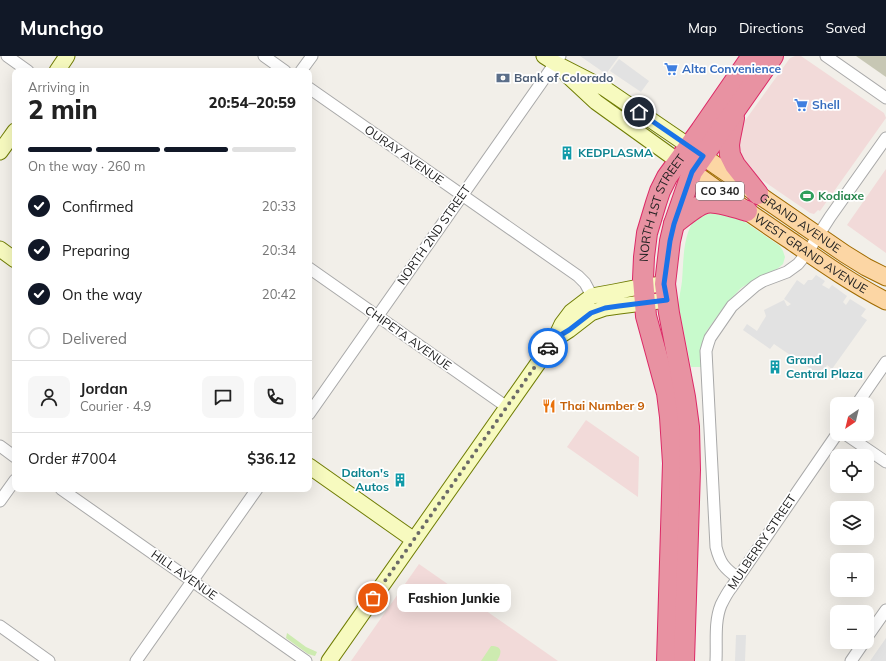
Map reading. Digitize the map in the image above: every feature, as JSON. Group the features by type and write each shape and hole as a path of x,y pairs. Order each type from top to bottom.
{"highway":[{"name":"NORTH 1ST STREET","path":"684,661 690,470 689,427 666,292 670,241 691,159 752,56"},
{"name":"NORTH 1ST STREET","path":"667,661 673,463 667,393 646,316 643,279 644,257 649,227 660,191 667,176 691,159 737,108 773,56"},
{"path":"737,108 730,138 730,155 735,165 758,194"},
{"path":"674,224 701,205 707,203 724,205 747,211"}],"main road":[{"path":"59,68 68,56"},
{"name":"GRAND AVENUE","path":"553,58 604,88 691,159 758,194 818,236 860,263 886,277"},
{"path":"0,152 12,135"},
{"name":"WEST GRAND AVENUE","path":"691,159 747,211 824,265 886,301"},
{"path":"0,249 12,258"},
{"path":"329,661 507,407 571,312 592,296 614,292 645,295 666,292"},
{"path":"554,339 569,330 591,313 605,308 619,306 645,295"},
{"path":"312,468 414,540"}],"street":[{"path":"7,56 24,68"},
{"path":"264,56 281,68"},
{"path":"304,68 312,56"},
{"path":"826,56 886,98"},
{"name":"NORTH 2ND STREET","path":"312,410 462,195 553,58"},
{"name":"OURAY AVENUE","path":"312,90 578,276 585,283 592,296"},
{"path":"738,578 726,570 718,556 716,547 707,348 710,338 732,306 755,286 795,267 807,253 886,138"},
{"name":"CHIPETA AVENUE","path":"312,270 507,407"},
{"path":"862,397 886,362"},
{"name":"MULBERRY STREET","path":"716,661 717,624 722,604 738,578 832,441"},
{"path":"855,441 886,462"},
{"path":"0,446 12,455"},
{"path":"0,501 12,484"},
{"name":"HILL AVENUE","path":"65,492 306,661"},
{"path":"136,661 255,492"},
{"path":"874,627 886,610"},
{"path":"0,626 49,661"},
{"path":"851,661 859,649"}],"shaded area":[{"path":"580,56 619,56 606,74"},
{"path":"801,56 884,113 886,118 820,211 818,210 814,214 810,213 751,171 739,150 739,137 744,122 790,58"},
{"path":"856,56 886,56 886,77"},
{"path":"619,59 649,81 641,92 610,71"},
{"path":"886,169 886,253 847,225"},
{"path":"816,275 825,281 822,285 829,289 832,285 847,296 843,302 846,305 850,299 866,309 861,316 867,320 832,369 827,365 824,370 822,369 818,374 774,344 770,349 743,330 747,324 757,331 766,316 764,310 784,300 787,306 791,304 784,299 797,280 804,285 808,280 812,280"},
{"path":"586,420 639,457 638,497 567,447"},
{"path":"419,564 558,661 351,661"},
{"path":"736,635 746,635 745,661 735,661"},
{"path":"886,638 886,661 870,661"}],"green space":[{"path":"701,212 733,214 780,246 785,257 783,264 777,269 759,277 741,288 725,305 706,332 701,346 701,367 691,367 679,309 679,302 687,235 690,227"},
{"path":"287,633 306,647 317,652 315,656 308,654 286,638"},
{"path":"491,646 498,647 500,650 500,655 497,661 481,661"}],"way so far":[{"path":"373,598 548,348"}],"place":[{"name":"Alta Convenience","path":"671,69"},
{"name":"Bank of Colorado","path":"503,78"},
{"name":"Shell","path":"801,105"},
{"name":"KEDPLASMA","path":"567,153"},
{"name":"Kodiaxe","path":"807,196"},
{"name":"Grand Central Plaza","path":"775,367"},
{"name":"Thai Number 9","path":"549,406"},
{"name":"Dalton's Autos","path":"400,480"},
{"name":"Fashion Junkie","path":"373,598"}],"route":[{"path":"548,348 554,339 569,330 591,313 605,308 667,300 664,284 674,224 692,172 703,156 639,112"}]}
